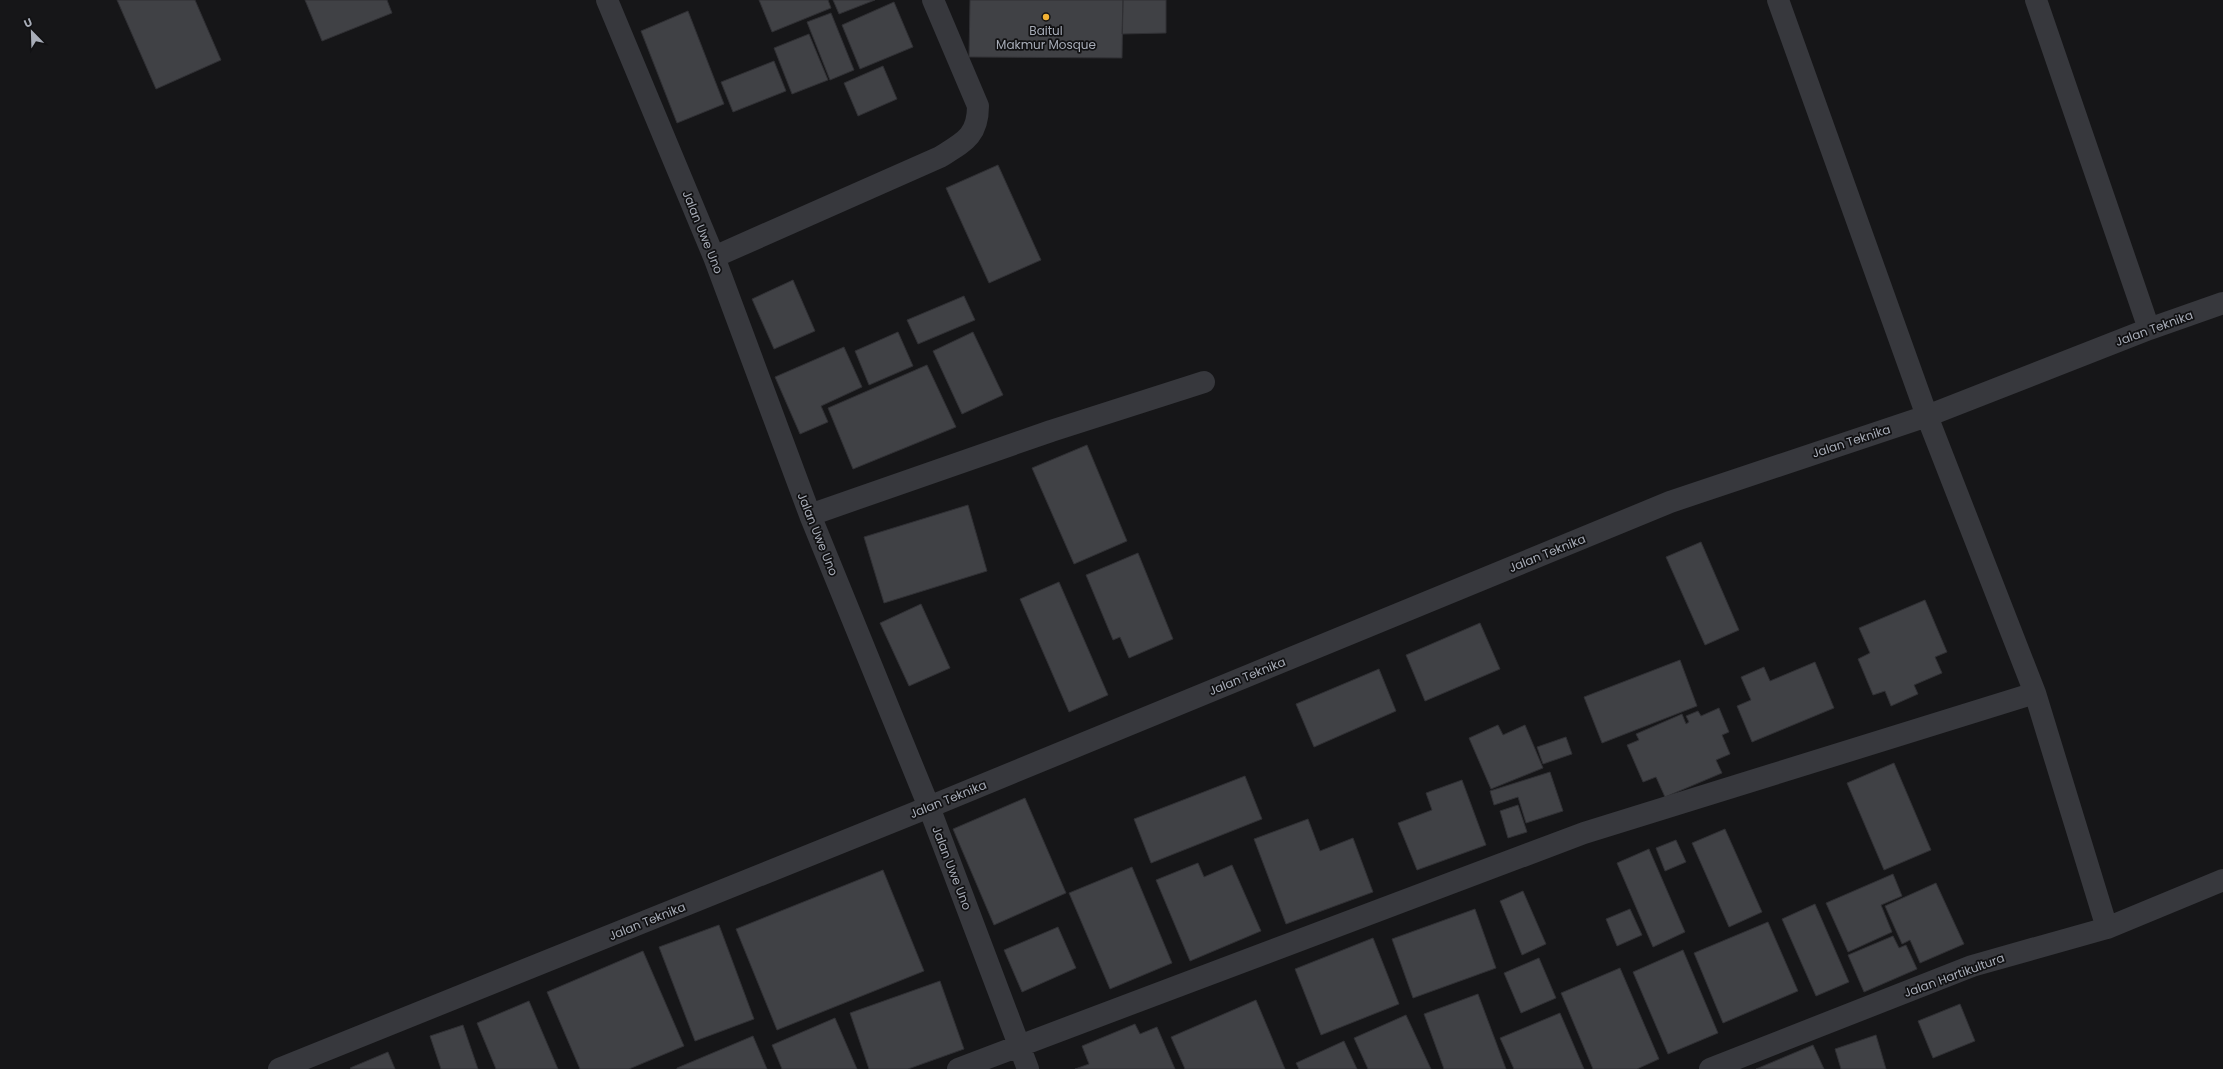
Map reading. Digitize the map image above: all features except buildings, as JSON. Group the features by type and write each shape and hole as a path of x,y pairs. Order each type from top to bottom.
{"street":[{"name":"Jalan Uwe Uno","path":"607,0 714,257 810,515 929,807 1028,1069"},
{"path":"714,257 940,157 962,143 973,132 978,120 978,106 933,0"},
{"path":"1778,0 1927,416 2034,693 2106,928"},
{"path":"2036,0 2149,329"},
{"name":"Jalan Teknika","path":"279,1069 929,807 1670,502 1927,416 2149,329 2223,303"},
{"path":"810,515 1051,431 1204,382"},
{"path":"958,1069 1584,833 2034,693"},
{"name":"Jalan Hartikultura","path":"1710,1069 1972,966 2106,928 2223,880"}],"place":[{"name":"Baitul Makmur Mosque","path":"1046,17"}]}
